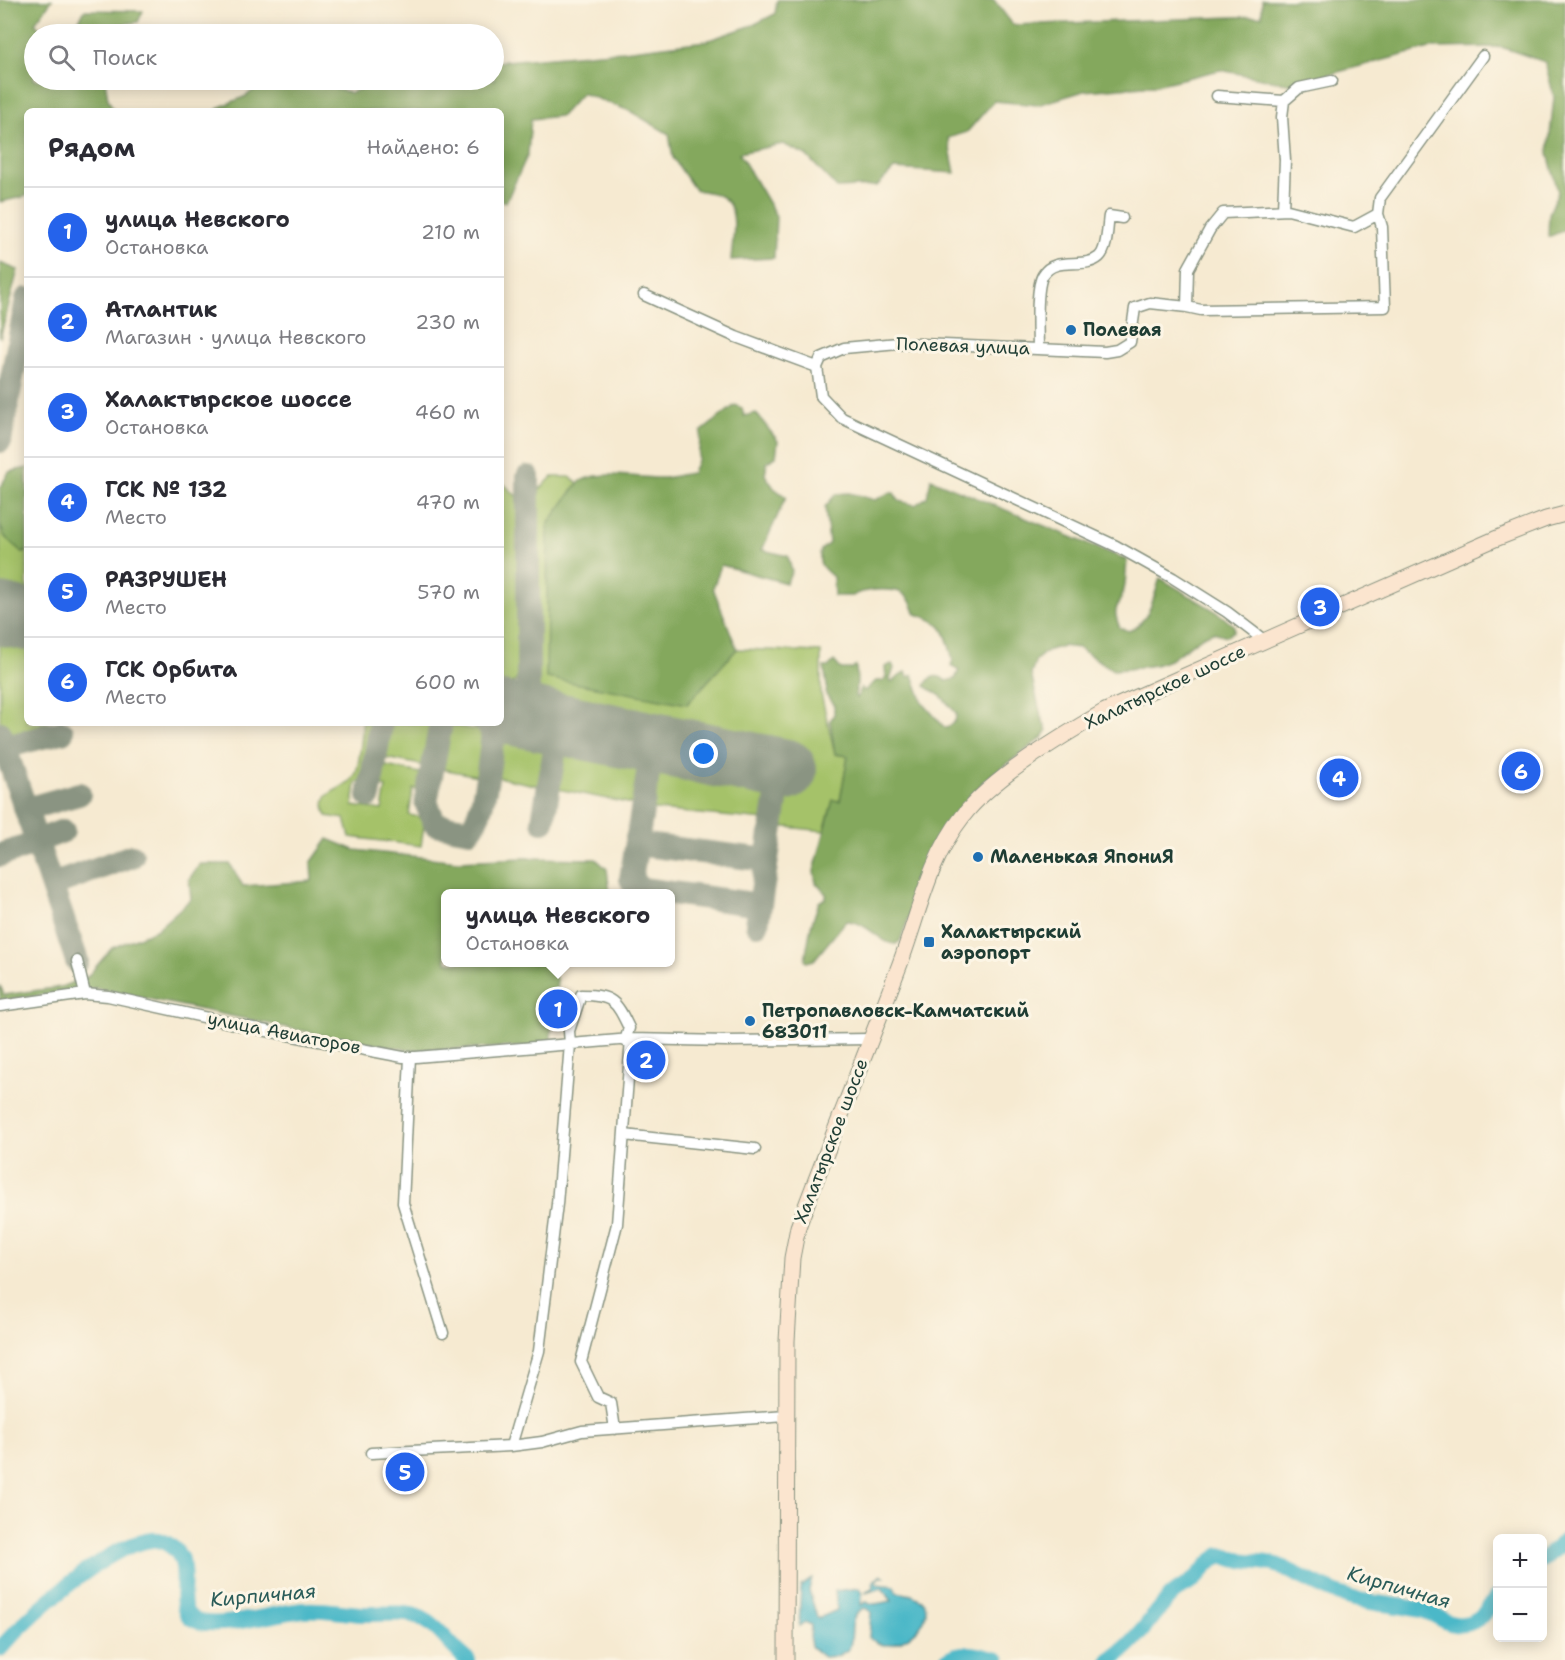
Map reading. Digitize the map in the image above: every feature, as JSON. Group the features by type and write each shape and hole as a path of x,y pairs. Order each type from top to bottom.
{"street":[{"path":"1378,214 1354,227 1283,210 1223,213 1210,229 1188,269 1187,307 1201,310 1385,307 1382,227 1378,214 1380,198 1483,56"},
{"path":"1283,210 1285,160 1282,117 1284,101 1299,88 1332,81"},
{"path":"1217,96 1284,101"},
{"path":"1038,349 1038,299 1042,276 1049,269 1061,264 1089,261 1100,256 1104,248 1109,216 1122,218"},
{"path":"644,295 736,337 817,367 820,396 842,418 1116,546 1227,612 1265,641"},
{"name":"Полевая улица","path":"817,367 821,358 844,348 898,343 1105,352 1117,350 1130,342 1135,308 1150,303 1187,307"},
{"name":"Халатырское шоссе","path":"786,1660 788,1299 798,1227 899,966 939,853 951,832 976,802 1037,755 1099,714 1496,539 1565,514"},
{"path":"77,961 85,994"},
{"name":"улица Авиаторов","path":"0,1006 85,994 108,996 262,1030 411,1057 628,1040 870,1039"},
{"path":"511,1446 539,1351 557,1204 570,1044 569,1032 581,995 600,995 618,1006 629,1029 617,1224 581,1362 598,1397 611,1403 615,1429"},
{"path":"411,1057 403,1203 443,1334"},
{"path":"624,1135 755,1149"},
{"path":"371,1453 511,1446 542,1442 582,1431 786,1416"}],"green space":[{"path":"0,0 52,0 36,24 24,24 24,90 107,90 112,108 24,108 24,197 0,202"},
{"path":"777,0 994,0 1013,25 1262,16 1262,0 1565,0 1565,230 1548,237 1549,214 1558,192 1548,153 1554,97 1545,62 1501,47 1430,48 1292,84 1220,70 1156,85 1084,91 1038,105 994,101 967,132 948,138 955,173 894,169 877,186 837,188 806,155 783,144 739,153 776,216 774,258 731,260 734,224 730,207 718,195 695,190 673,158 669,134 630,111 582,93 561,116 531,119 528,154 506,202 504,202 504,108 219,108 246,96 254,90 341,90 350,93 358,90 504,90 504,61 706,41 753,25 775,14"},
{"path":"85,10 143,11 138,22 76,24"},
{"path":"0,263 18,270 0,338"},
{"path":"735,405 742,408 744,416 756,413 778,441 776,457 767,462 765,475 774,488 786,497 762,550 788,556 792,572 786,583 721,565 713,588 737,649 687,704 546,678 548,524 578,483 586,479 607,475 664,478 692,473 698,458 701,432"},
{"path":"24,469 23,553 5,537 0,525 0,488 9,472"},
{"path":"552,477 570,477 578,483 548,524 687,704 737,649 821,652 821,694 835,754 848,756 840,801 833,800 824,831 778,826 789,750 543,701 533,684 534,495"},
{"path":"931,479 1127,560 1124,590 1116,608 1120,628 1129,631 1142,621 1150,609 1160,578 1217,612 1234,626 1234,631 1227,636 1213,632 1203,636 1170,660 1128,669 1113,670 1079,648 1062,646 1047,651 1036,660 1031,674 1047,731 1043,737 984,781 947,824 937,840 900,941 896,944 890,943 861,925 846,921 814,960 807,962 805,959 811,926 819,902 826,898 826,894 816,883 814,871 833,800 840,801 848,756 835,754 830,721 834,714 834,704 826,695 824,667 828,667 834,661 841,669 852,669 856,666 855,696 857,698 861,687 864,691 876,681 883,681 886,677 885,667 892,664 894,668 891,682 906,672 908,677 913,675 923,703 947,728 955,721 957,714 941,696 925,686 934,677 940,677 946,681 955,679 959,670 951,665 953,660 943,630 934,621 916,614 909,599 902,593 876,590 853,596 834,596 833,577 820,563 821,550 829,543 825,507 836,494 849,493 875,500 894,493 899,501 915,505 927,497"},
{"path":"504,484 517,497 521,671 516,681 504,687"},
{"path":"0,525 5,537 24,552 24,597 0,592"},
{"path":"0,637 24,641 24,726 45,726 39,731 13,737 3,731 0,720"},
{"path":"362,726 376,726 368,775 356,783 353,806 382,810 386,787 377,786 381,765 425,774 422,790 413,789 409,815 425,818 421,846 350,837 345,819 327,816 324,807 328,795 350,781 355,775"},
{"path":"386,726 435,726 427,766 380,757"},
{"path":"446,726 487,732 478,776 437,768"},
{"path":"501,735 549,745 540,786 492,776"},
{"path":"565,748 641,763 633,804 557,789"},
{"path":"655,766 771,788 765,820 647,809"},
{"path":"328,839 355,850 458,861 525,858 596,859 607,869 610,889 441,889 441,967 552,967 557,981 550,1046 411,1050 328,1036 96,988 0,1001 0,985 4,995 61,987 87,977 112,948 156,930 191,899 189,879 200,864 230,864 243,886 312,881 311,863"}],"water":[{"path":"881,1575 884,1577 879,1577 877,1584 895,1586 897,1592 912,1595 924,1601 925,1617 921,1624 916,1631 902,1641 894,1644 881,1644 869,1637 871,1612 865,1608 855,1615 853,1620 849,1649 837,1656 823,1657 811,1646 811,1625 805,1622 799,1626 801,1586 812,1579 809,1590 819,1618 837,1610 835,1591 859,1588 862,1594 861,1605 866,1602 875,1604 892,1601 882,1588 865,1593 874,1587 873,1582"}],"waterway":[{"name":"Кирпичная","path":"0,1649 49,1601 92,1567 134,1544 156,1540 167,1544 178,1554 184,1576 185,1609 190,1617 200,1622 236,1622 310,1610 362,1614 407,1614 428,1622 468,1660"},
{"name":"Кирпичная","path":"1547,1556 1565,1541"},
{"name":"Кирпичная","path":"1110,1660 1136,1638 1171,1596 1194,1580 1221,1555 1239,1560 1273,1564 1344,1596 1422,1610 1455,1624 1469,1623 1478,1618 1493,1602"},
{"name":"Кирпичная","path":"946,1660 965,1654 998,1660"}],"taxiway":[{"path":"0,441 24,315"},
{"path":"528,477 528,718"},
{"path":"543,821 559,725"},
{"path":"369,796 381,726"},
{"path":"440,726 426,802 435,824 470,830 476,822 484,795 494,726"},
{"path":"5,747 62,732"},
{"path":"0,733 77,961"},
{"path":"642,889 631,879 653,743"},
{"path":"757,924 781,769"},
{"path":"26,809 79,794"},
{"path":"37,841 63,831"},
{"path":"637,838 644,845 767,860"},
{"path":"0,855 38,843"},
{"path":"52,885 132,856"},
{"path":"675,893 760,905"}],"runway":[{"path":"0,614 24,619"},
{"path":"504,713 786,770"}],"place":[{"name":"Полевая","path":"1071,330"},
{"name":"Халактырское шоссе","path":"1320,607"},
{"name":"ГСК Орбита","path":"1521,771"},
{"name":"ГСК № 132","path":"1339,778"},
{"name":"Маленькая ЯпониЯ","path":"978,857"},
{"name":"Халактырский аэропорт","path":"929,942"},
{"name":"улица Невского","path":"558,1009"},
{"name":"Петропавловск-Камчатский 683011","path":"750,1021"},
{"name":"Атлантик","path":"646,1060"},
{"name":"РАЗРУШЕН","path":"405,1472"}]}
